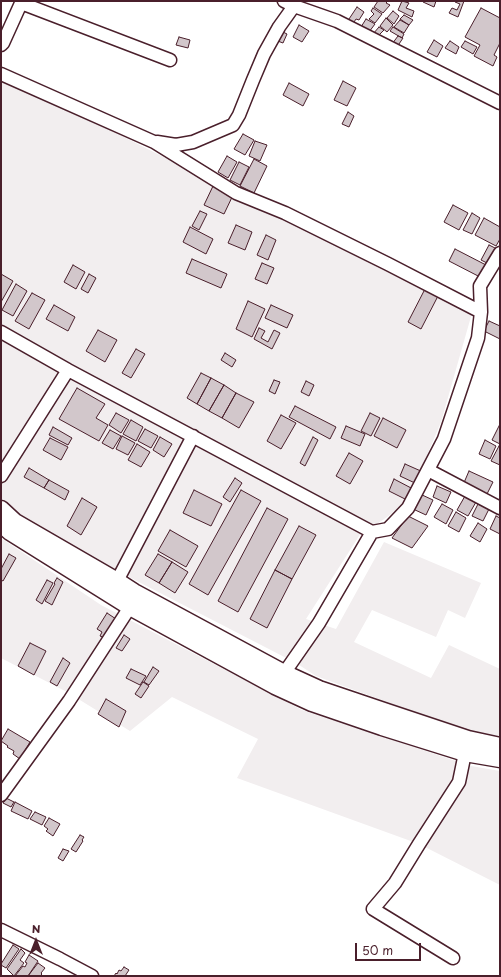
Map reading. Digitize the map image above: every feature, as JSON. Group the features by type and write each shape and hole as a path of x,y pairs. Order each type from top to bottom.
{"main road":[{"path":"1,509 16,522 113,587 130,607 280,680 382,727 466,746 500,759"},
{"path":"1,524 10,532 113,587 134,592 280,680"},
{"path":"466,746 500,746"}],"street":[{"path":"1,45 22,2 170,60"},
{"path":"154,142 176,145 193,142 233,125 239,116 264,54 279,27 289,4 337,22 500,103"},
{"path":"1,74 154,142 236,193 286,213 481,312"},
{"path":"1,332 68,370 372,532 388,529 408,508 444,439 478,338 481,312 480,286 500,253"},
{"path":"1,476 68,370"},
{"path":"113,587 193,436"},
{"path":"428,470 500,508"},
{"path":"280,680 319,623 372,532"},
{"path":"1,795 69,701 130,607"},
{"path":"453,958 373,909 396,883 459,782 466,746"},
{"path":"1,930 92,976"}],"shaded area":[{"path":"1,81 120,135 472,313 441,422 407,503 377,524 361,533 306,619 336,629 384,542 481,583 465,618 448,610 436,637 372,610 354,642 431,678 449,645 500,669 500,736 461,729 316,676 296,663 19,519 1,503"},
{"path":"1,538 101,605 302,710 471,766 500,771 500,885 419,844 237,778 258,739 172,697 130,731 67,692 1,658"}],"building":[{"path":"378,1 388,1 386,3 390,5 383,13 374,7"},
{"path":"402,1 409,3 406,8 414,11 412,17 398,10"},
{"path":"423,1 436,1 434,7"},
{"path":"455,1 464,1 458,17 449,13 452,8 457,10 460,4"},
{"path":"357,7 364,12 359,20 356,19 352,25 347,22"},
{"path":"373,8 382,14 375,23 369,19 374,14 371,11"},
{"path":"481,8 500,18 500,43 494,55 497,57 493,66 474,56 480,45 465,37"},
{"path":"393,11 399,16 394,24 387,18"},
{"path":"404,15 413,20 409,25 400,19"},
{"path":"386,18 393,25 387,32 380,26"},
{"path":"366,19 375,24 369,32 361,27"},
{"path":"400,20 409,25 404,33 394,27"},
{"path":"299,25 309,31 302,42 293,37"},
{"path":"379,27 384,30 377,37 373,34"},
{"path":"393,27 404,34 402,38 390,31"},
{"path":"281,31 287,34 283,43 275,40"},
{"path":"398,36 403,38 397,47 392,44"},
{"path":"179,37 190,40 188,48 176,45"},
{"path":"434,40 443,46 437,57 427,52"},
{"path":"450,41 459,47 456,54 445,48"},
{"path":"465,41 477,47 473,54 461,47"},
{"path":"343,81 356,88 347,106 334,100"},
{"path":"289,83 309,94 303,106 283,95"},
{"path":"348,112 354,116 349,127 342,124"},
{"path":"243,134 254,140 245,155 234,149"},
{"path":"255,141 267,145 260,161 249,156"},
{"path":"227,156 237,162 228,178 218,172"},
{"path":"254,159 267,166 254,193 240,186"},
{"path":"239,162 249,167 240,185 230,180"},
{"path":"214,184 234,193 224,214 204,205"},
{"path":"453,205 468,213 459,230 444,222"},
{"path":"200,211 207,214 199,230 192,226"},
{"path":"472,213 480,218 472,234 463,230"},
{"path":"484,218 500,227 500,239 496,246 475,235"},
{"path":"236,225 252,232 245,250 228,243"},
{"path":"190,227 213,239 206,254 183,242"},
{"path":"266,235 276,240 268,260 257,255"},
{"path":"489,245 497,249 489,264 481,260"},
{"path":"455,249 486,265 480,277 449,261"},
{"path":"192,259 227,274 221,288 186,273"},
{"path":"262,263 274,268 267,284 255,279"},
{"path":"73,265 85,272 76,289 64,282"},
{"path":"1,274 13,281 1,302"},
{"path":"89,274 96,278 88,293 81,289"},
{"path":"16,284 27,291 13,316 2,310"},
{"path":"425,289 438,296 421,329 408,322"},
{"path":"32,293 45,300 29,329 15,321"},
{"path":"248,301 265,309 252,337 236,329"},
{"path":"54,305 75,317 68,331 46,319"},
{"path":"271,305 293,315 287,328 265,318"},
{"path":"489,321 500,326 500,339 484,331"},
{"path":"259,328 265,331 261,338 268,342 274,330 280,333 272,349 254,339"},
{"path":"98,330 117,340 105,362 86,351"},
{"path":"136,349 145,354 131,378 122,373"},
{"path":"225,353 236,360 232,367 221,360"},
{"path":"201,373 211,378 197,404 187,398"},
{"path":"211,378 224,385 209,411 197,404"},
{"path":"274,380 280,382 275,394 269,391"},
{"path":"306,381 314,385 309,396 301,392"},
{"path":"224,385 236,393 222,418 209,411"},
{"path":"77,388 105,404 96,418 108,425 99,441 59,419"},
{"path":"236,393 254,402 239,428 222,418"},
{"path":"295,406 336,427 330,439 289,417"},
{"path":"116,413 129,420 121,433 109,425"},
{"path":"370,413 380,418 371,436 361,431"},
{"path":"281,415 296,423 281,449 267,441"},
{"path":"383,418 406,430 397,448 374,436"},
{"path":"131,420 143,427 136,441 123,434"},
{"path":"500,424 500,444 492,440"},
{"path":"346,426 365,434 360,446 341,438"},
{"path":"53,427 72,438 68,445 49,435"},
{"path":"145,429 158,436 151,448 138,441"},
{"path":"110,430 121,436 113,449 102,443"},
{"path":"122,436 135,443 128,455 116,449"},
{"path":"160,437 172,444 164,457 153,450"},
{"path":"313,437 318,440 305,466 300,463"},
{"path":"50,438 68,447 61,460 43,450"},
{"path":"485,440 496,446 490,459 479,454"},
{"path":"137,444 150,452 141,467 128,460"},
{"path":"500,446 500,465 491,461"},
{"path":"349,453 363,461 350,484 336,476"},
{"path":"405,464 423,472 417,484 400,476"},
{"path":"29,468 49,480 44,488 24,477"},
{"path":"469,471 493,482 486,496 463,485"},
{"path":"235,478 242,483 230,502 223,497"},
{"path":"394,479 413,489 407,500 389,491"},
{"path":"49,480 69,491 65,500 44,488"},
{"path":"437,486 451,492 446,503 433,497"},
{"path":"194,490 222,504 211,526 183,513"},
{"path":"241,490 261,501 208,595 189,584"},
{"path":"420,494 433,500 426,515 413,509"},
{"path":"465,496 476,502 468,516 457,510"},
{"path":"82,498 97,507 81,535 67,526"},
{"path":"442,504 453,510 446,524 434,517"},
{"path":"478,504 489,509 483,521 472,516"},
{"path":"267,508 288,519 238,612 218,601"},
{"path":"456,512 466,518 459,532 448,526"},
{"path":"408,516 428,526 412,548 392,538"},
{"path":"496,516 500,518 500,534 490,529"},
{"path":"478,523 487,529 480,542 470,536"},
{"path":"299,526 316,535 292,579 275,570"},
{"path":"170,530 198,546 186,567 158,551"},
{"path":"9,554 16,558 3,581 1,580 1,569"},
{"path":"158,554 172,562 159,583 145,575"},
{"path":"172,562 188,572 175,593 159,583"},
{"path":"275,570 292,579 267,628 250,619"},
{"path":"57,578 63,582 52,605 45,601"},
{"path":"47,580 53,583 42,604 36,600"},
{"path":"107,613 116,619 105,638 100,636 102,632 97,629"},
{"path":"124,635 130,639 122,651 116,648"},
{"path":"30,643 46,651 34,675 18,666"},
{"path":"63,658 70,663 57,686 50,682"},
{"path":"153,667 159,671 149,685 144,682"},
{"path":"131,669 146,676 140,685 126,678"},
{"path":"143,682 149,686 141,698 135,694"},
{"path":"106,699 126,711 119,727 98,714"},
{"path":"8,729 30,742 20,759 13,754 14,751 1,741"},
{"path":"6,798 14,802 11,807 3,803"},
{"path":"15,802 32,811 28,819 11,811"},
{"path":"35,812 46,817 42,825 30,819"},
{"path":"49,818 60,824 53,836 46,831 48,829 44,826"},
{"path":"80,835 84,837 76,852 71,849"},
{"path":"63,849 69,851 63,861 58,858"},
{"path":"13,945 19,949 6,968 1,964"},
{"path":"21,949 25,953 20,960 24,963 14,976 7,969"},
{"path":"29,955 38,961 28,976 15,976 23,966 25,967 27,963 25,962"},
{"path":"38,963 45,968 41,973 42,974 40,976 28,976"},
{"path":"124,967 129,970 125,976 114,976 119,970 121,971"}]}
